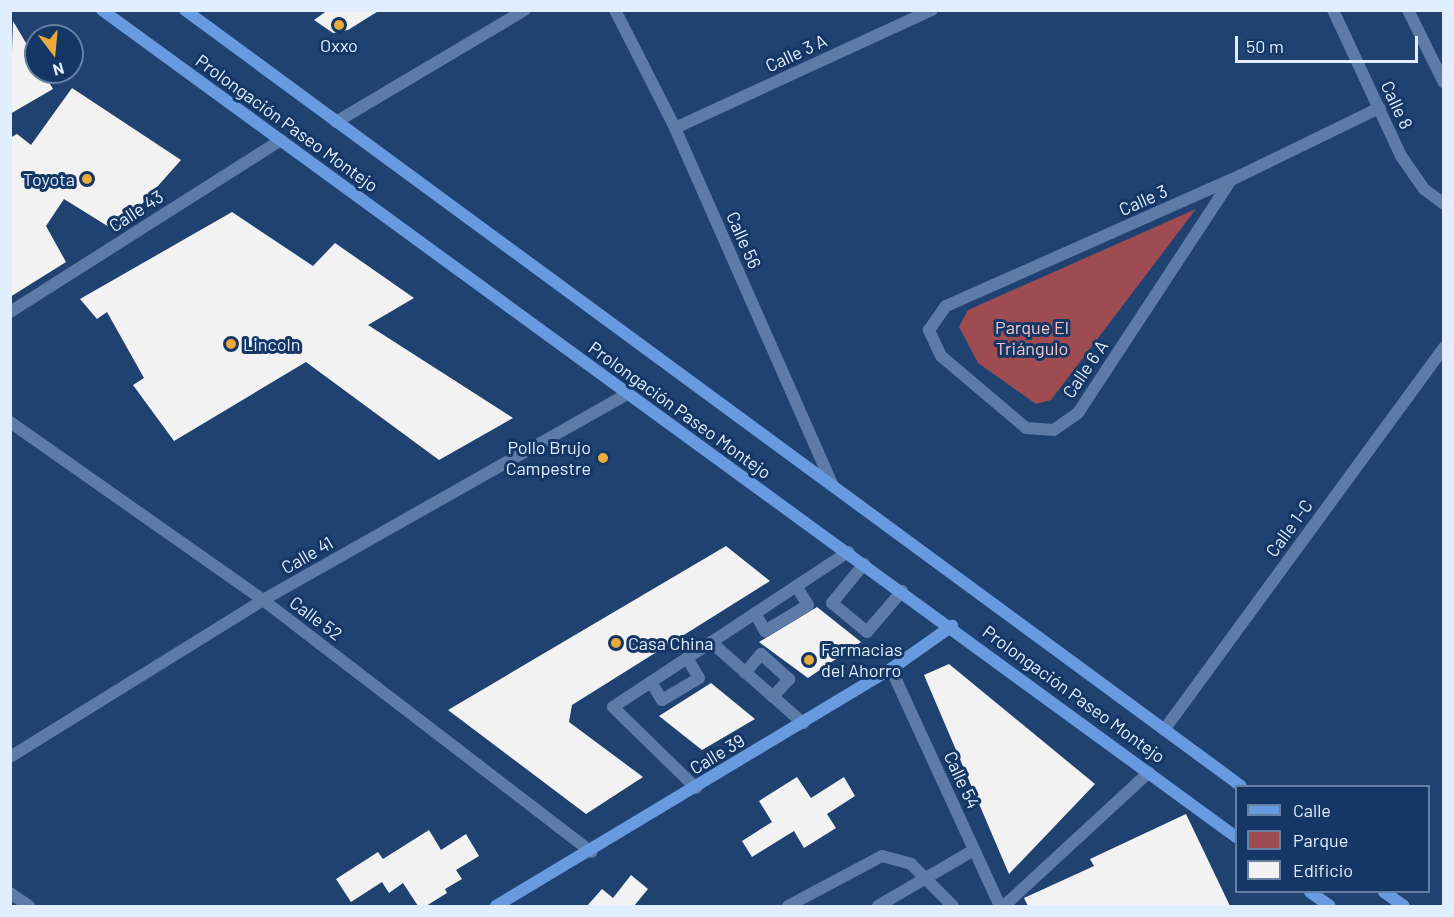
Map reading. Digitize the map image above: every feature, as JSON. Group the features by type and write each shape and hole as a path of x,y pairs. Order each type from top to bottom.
{"main road":[{"name":"Prolongación Paseo Montejo","path":"102,10 627,394 952,626 1235,836"},
{"name":"Prolongación Paseo Montejo","path":"185,10 1240,785"},
{"name":"Calle 39","path":"496,906 592,852 891,669 952,626"},
{"path":"1312,893 1323,905"},
{"path":"1387,893 1404,906"}],"street":[{"path":"336,122 525,10"},
{"name":"Calle 56","path":"615,10 675,128 833,486"},
{"name":"Calle 3 A","path":"675,128 905,16 932,10"},
{"path":"1408,10 1443,84"},
{"name":"Calle 8","path":"1338,12 1401,156 1424,189 1443,204"},
{"name":"Calle 3","path":"929,330 946,306 1231,180 1379,108"},
{"name":"Calle 43","path":"10,312 281,140"},
{"name":"Calle 6 A","path":"929,330 941,356 1026,428 1054,430 1078,413 1231,180"},
{"name":"Calle 1-C","path":"1164,730 1443,347"},
{"name":"Calle 41","path":"10,757 263,600 627,394"},
{"name":"Calle 52","path":"10,422 263,600 592,852"},
{"path":"696,788 613,707 848,552"},
{"path":"864,564 832,603 867,632 902,591"},
{"path":"755,613 765,631 808,605 796,586"},
{"path":"711,642 803,723"},
{"path":"745,673 761,654 789,679 773,697"},
{"path":"651,682 662,700 699,678 687,658"},
{"name":"Calle 54","path":"891,669 1002,906"},
{"path":"1002,906 1149,772"},
{"path":"878,906 974,850"},
{"path":"788,906 882,856 911,864 953,906"},
{"path":"10,893 29,906"}],"green space":[{"name":"Parque El Triángulo","path":"1196,209 1051,400 1036,404 978,363 959,327 968,310"}],"building":[{"name":"Oxxo","path":"328,10 380,10 348,30 333,33 314,20"},
{"path":"13,21 24,40 24,84 50,84 53,89 10,114"},
{"name":"Toyota","path":"72,88 181,160 117,232 64,199 46,226 66,262 10,297 10,138 17,134 31,145"},
{"name":"Lincoln","path":"232,212 313,266 335,243 414,298 368,325 513,418 439,460 306,362 174,441 133,385 144,378 107,312 97,319 80,299"},
{"name":"Casa China","path":"726,546 770,581 572,705 569,722 643,777 586,814 448,710"},
{"name":"Farmacias del Ahorro","path":"817,607 861,642 808,678 759,642"},
{"path":"949,664 1095,784 1009,874 924,675"},
{"path":"711,683 755,719 702,750 659,716"},
{"path":"797,777 811,798 844,777 855,796 827,814 836,828 804,848 794,831 752,857 742,841 772,822 759,801"},
{"path":"1186,814 1230,906 1028,906 1024,898 1094,866 1090,859"},
{"path":"429,830 441,850 466,834 479,856 456,870 462,879 445,889 447,893 426,906 418,906 403,883 389,893 382,882 351,902 336,879 378,852 383,859"},
{"path":"631,875 648,889 634,906 587,906 602,889 613,898"}],"place":[{"name":"Oxxo","path":"339,25"},
{"name":"Toyota","path":"87,179"},
{"name":"Lincoln","path":"231,344"},
{"name":"Pollo Brujo Campestre","path":"603,458"},
{"name":"Casa China","path":"616,643"},
{"name":"Farmacias del Ahorro","path":"809,660"}]}
